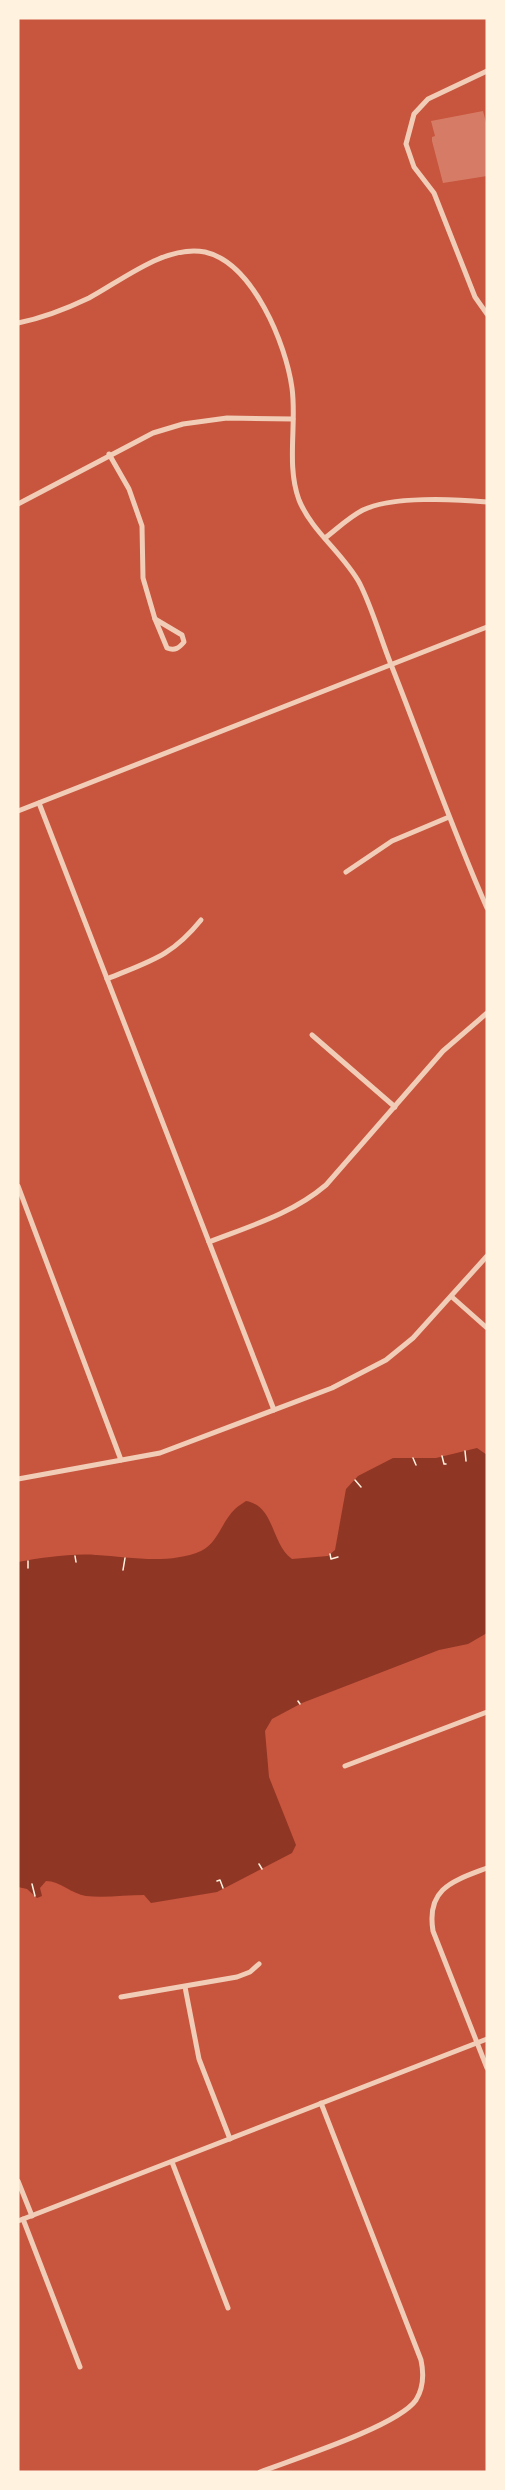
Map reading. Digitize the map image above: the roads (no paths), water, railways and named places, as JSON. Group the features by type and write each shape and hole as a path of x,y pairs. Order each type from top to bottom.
{"street":[{"path":"487,70 428,99 414,114 406,144 414,167 434,193 475,297 487,314"},
{"path":"18,323 69,307 146,265 177,254 194,252 215,256 239,271 266,313 287,363 292,389 294,476 299,500 360,584 449,817 487,908"},
{"path":"18,504 109,454 153,433 183,424 227,418 293,419"},
{"path":"109,454 129,489 142,526 143,578 154,619 167,648 173,650 180,647 184,642 182,635 154,619"},
{"path":"326,538 362,511 376,505 395,502 487,502"},
{"path":"18,810 487,627"},
{"path":"39,803 274,1410"},
{"path":"346,872 392,841 449,817"},
{"path":"107,978 159,958 174,949 201,920"},
{"path":"209,1242 285,1214 326,1185 443,1052 487,1013"},
{"path":"312,1035 395,1107"},
{"path":"18,1186 121,1460"},
{"path":"18,1479 170,1450 332,1388 386,1360 413,1338 487,1256"},
{"path":"452,1297 487,1328"},
{"path":"345,1766 487,1712"},
{"path":"487,1868 454,1881 442,1889 430,1917 433,1931 487,2068"},
{"path":"121,1997 244,1975 259,1964"},
{"path":"185,1987 199,2059 230,2139"},
{"path":"80,2367 21,2220 487,2039"},
{"path":"260,2472 399,2416 418,2398 423,2384 421,2360 321,2103"},
{"path":"172,2162 228,2308"},
{"path":"18,2181 32,2216"}]}
